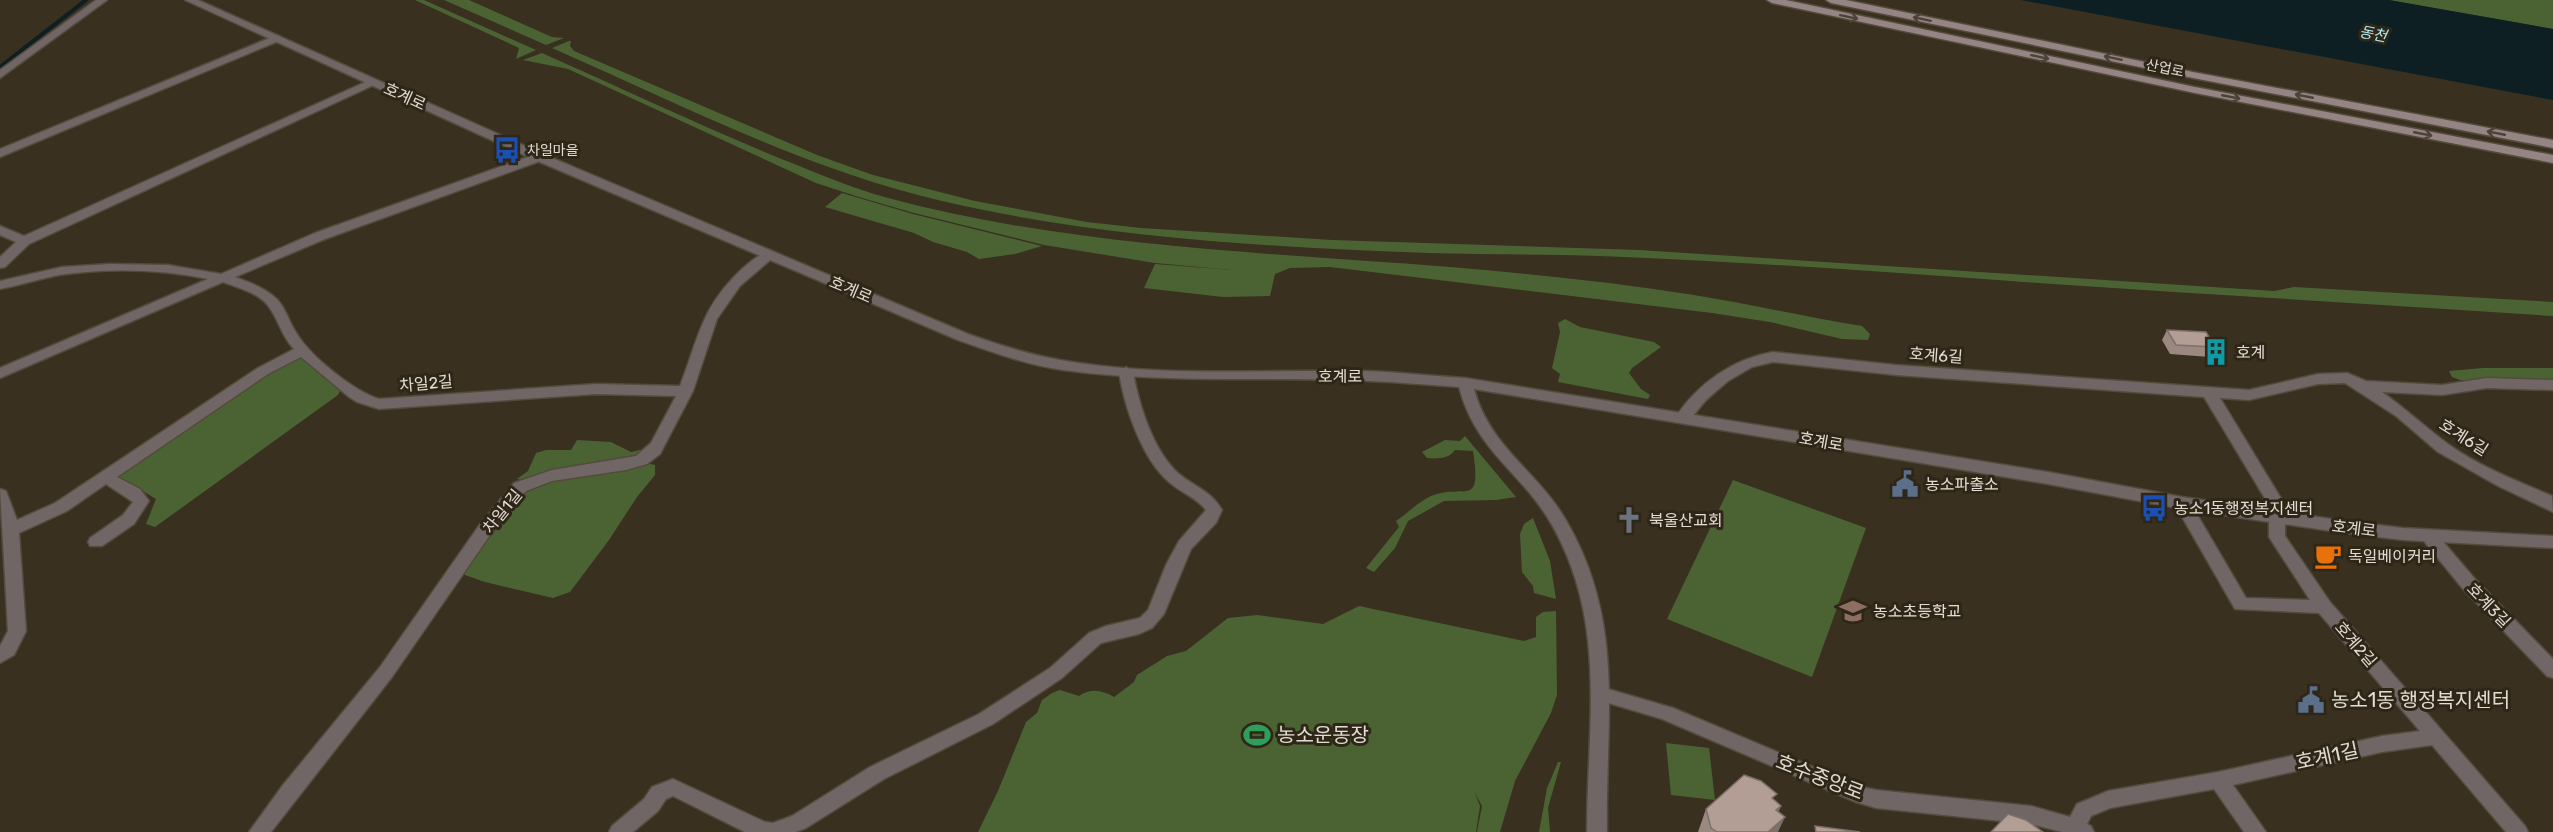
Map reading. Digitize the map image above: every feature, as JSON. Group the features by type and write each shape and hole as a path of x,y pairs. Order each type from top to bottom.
{"main road":[{"name":"산업로","path":"1772,0 2184,87 2553,159"},
{"name":"산업로","path":"1831,0 2193,75 2553,144"}],"street":[{"path":"0,75 102,0"},
{"name":"호계로","path":"190,0 539,157 963,337 1005,352 1061,365 1126,372 1203,376 1366,376 1465,383 2182,503 2428,536 2553,542"},
{"path":"0,153 277,38"},
{"path":"0,264 24,241 372,82"},
{"path":"0,373 342,227 539,157"},
{"path":"0,230 24,241"},
{"name":"차일1길","path":"259,832 293,785 388,670 446,585 520,487 532,480 552,475 629,464 646,458 655,450 686,391 710,319 743,275 769,255"},
{"name":"차일2길","path":"0,285 52,273 82,270 170,269 245,285 273,302 291,337 303,350 354,394 379,404 596,389 686,391"},
{"path":"11,530 46,516 262,371 303,350"},
{"name":"호계6길","path":"1683,418 1705,392 1742,366 1760,358 2249,395 2318,379 2347,378 2401,412 2443,448 2504,482 2546,500 2553,506"},
{"path":"619,832 651,805 659,793 673,786 763,831 773,832 785,829 877,773 986,719 1056,674 1095,638 1106,633 1139,627 1150,619 1158,607 1180,555 1192,535 1210,519 1214,510 1205,498 1166,471 1141,425 1131,399 1126,372"},
{"path":"1465,383 1470,404 1480,425 1543,499 1560,523 1575,555 1591,605 1599,645 1601,694 1597,832"},
{"name":"호계6길","path":"2363,386 2442,390 2487,383 2553,385"},
{"path":"2209,393 2277,505 2277,537 2324,607"},
{"path":"96,542 127,521 137,510 141,501 134,493 105,477"},
{"path":"0,495 11,530 17,631 8,650 0,656"},
{"name":"호계2길","path":"2182,503 2241,604 2324,607 2518,832"},
{"name":"호계3길","path":"2428,536 2469,584 2553,671"},
{"name":"호수중앙로","path":"1601,694 1666,713 1856,794 1876,799 2031,815 2079,829"},
{"name":"호계1길","path":"2079,829 2084,810 2108,800 2218,780 2382,744 2436,737"},
{"path":"2218,780 2256,832"}],"green space":[{"path":"415,0 424,0 536,50 516,59 519,48"},
{"path":"444,0 469,0 552,37 564,38 546,45"},
{"path":"2389,0 2553,0 2553,29"},
{"path":"569,41 574,51 817,155 873,175 975,201 1087,222 1141,228 1332,240 1639,250 2274,291 2294,287 2553,302 2553,316 1731,262 1307,248 1184,239 1062,224 1002,214 891,188 792,153 695,113 552,48"},
{"path":"542,53 719,133 833,180 888,198 957,214 1027,227 1167,245 1450,267 1633,286 1862,326 1870,334 1868,340 1842,339 1770,322 1712,313 1330,267 1290,268 1275,274 1270,296 1223,297 1144,288 1155,264 1232,270 1155,263 1044,245 862,198 816,183 568,69 523,60"},
{"path":"842,193 913,214 1042,246 1015,254 979,259 967,252 933,242 914,233 825,207"},
{"path":"1565,319 1580,327 1654,342 1661,347 1632,368 1629,373 1641,389 1650,395 1648,399 1558,382 1560,374 1552,368 1560,332 1558,323"},
{"path":"303,355 341,389 338,395 155,527 146,524 156,499 116,475 264,372"},
{"path":"2483,368 2553,368 2553,382 2460,380 2452,377 2449,371"},
{"path":"1465,436 1516,497 1496,500 1444,501 1408,521 1395,548 1374,572 1366,568 1399,527 1396,521 1417,504 1431,496 1468,491 1473,488 1475,469 1473,451 1455,450 1442,458 1427,458 1422,452 1445,440 1460,441"},
{"path":"577,440 611,442 631,452 644,449 647,454 522,480 517,479 528,471 536,453 546,450 571,450"},
{"path":"646,463 655,465 655,475 570,592 553,598 485,582 465,575 462,571 520,494 535,483"},
{"path":"1733,480 1866,528 1812,677 1667,619"},
{"path":"1533,518 1550,561 1556,599 1534,593 1533,586 1522,572 1520,534 1524,524"},
{"name":"농소운동장","path":"1359,606 1524,641 1536,637 1536,617 1543,612 1556,611 1557,695 1551,713 1515,781 1500,832 1477,832 1482,806 1475,793 1480,806 1476,832 978,832 998,791 1026,722 1037,713 1042,700 1052,693 1060,690 1079,696 1097,691 1114,697 1134,682 1137,675 1167,656 1186,651 1228,618 1257,615 1323,624"},
{"path":"1666,743 1709,748 1715,800 1671,795"},
{"path":"1558,762 1561,762 1548,808 1550,832 1539,832 1547,788"}],"water":[{"name":"동천","path":"2021,0 2389,0 2553,29 2553,100"}],"building":[{"path":"2167,330 2206,332 2215,347 2176,345"},
{"path":"1744,775 1761,781 1777,794 1772,798 1781,806 1776,810 1785,817 1768,832 1717,832 1711,828 1706,809"},
{"path":"2008,814 2026,820 2043,832 1991,832"},
{"path":"1815,826 1860,832 1816,832"}],"waterway":[{"path":"0,67 86,0"}],"place":[{"name":"차일마을","path":"507,150"},
{"name":"호계","path":"2216,352"},
{"name":"농소파출소","path":"1905,484"},
{"name":"농소1동행정복지센터","path":"2154,508"},
{"name":"북울산교회","path":"1629,520"},
{"name":"독일베이커리","path":"2328,556"},
{"name":"농소초등학교","path":"1853,611"},
{"name":"농소1동 행정복지센터","path":"2311,700"},
{"name":"농소운동장","path":"1257,735"}]}
